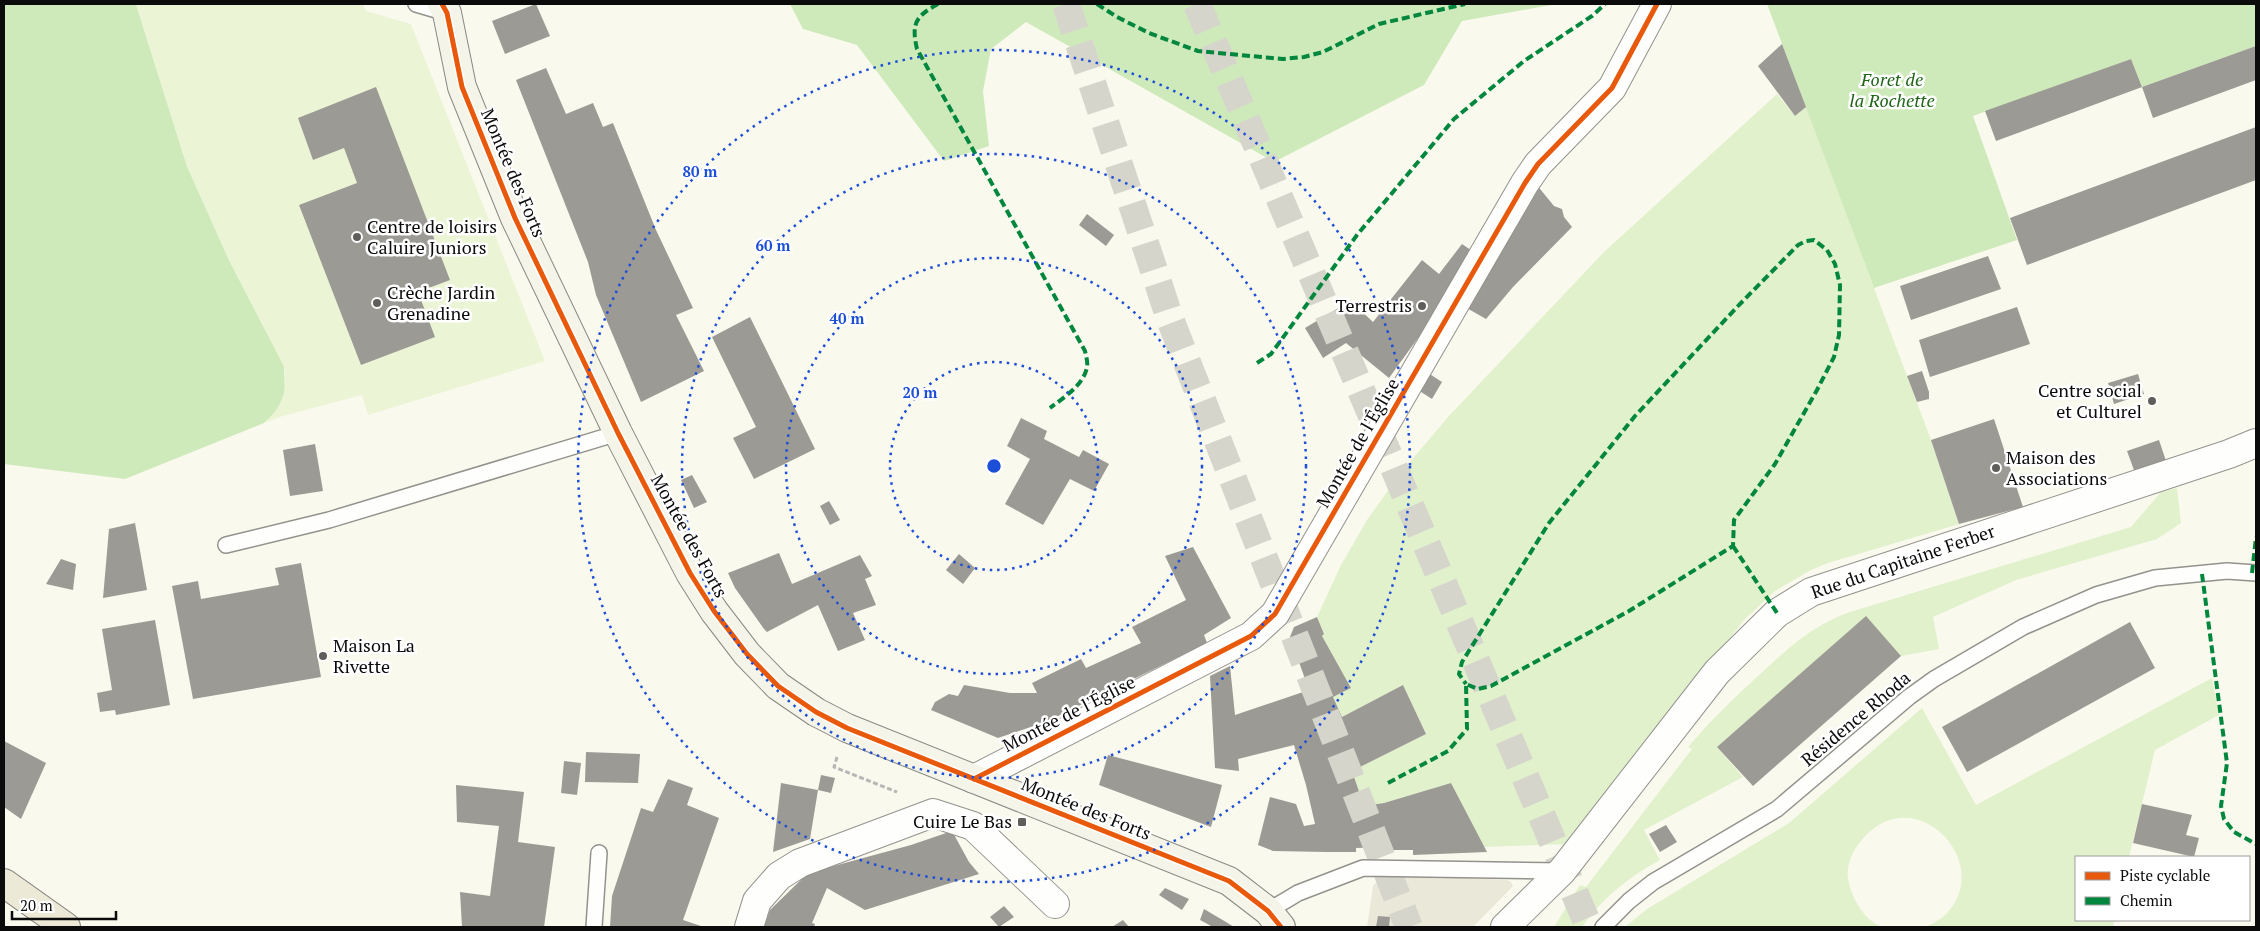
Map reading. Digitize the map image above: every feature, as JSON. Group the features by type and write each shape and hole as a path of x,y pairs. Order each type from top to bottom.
{"main road":[{"path":"4,883 66,927"}],"street":[{"name":"Montée de l'Église","path":"974,779 1251,636 1276,614 1525,183 1538,164 1612,88 1658,4"},
{"name":"Montée des Forts","path":"444,9 462,87 511,209 618,433 690,573 714,611 747,654 778,686 816,712 847,728 1229,881 1275,919"},
{"name":"Rue du Capitaine Ferber","path":"1505,927 1562,871 1717,672 1777,613 1811,592 2229,454 2256,443"},
{"path":"749,927 757,901 779,876 800,863 933,814 973,826 1055,904"}],"lane":[{"path":"416,4 444,9"},
{"path":"226,545 330,520 618,433"},
{"name":"Résidence Rhoda","path":"1603,927 1629,901 1653,882 1777,809 1934,679 2023,627 2096,595 2155,578 2227,571 2256,573"},
{"path":"594,927 599,853"},
{"path":"1275,919 1298,893 1363,868 1562,871"}],"path":[{"path":"834,767 905,795"}],"green space":[{"path":"4,4 136,4 187,166 229,260 284,366 285,394 276,412 264,423 125,479 4,464"},
{"name":"Centre de loisirs Caluire Juniors","path":"136,4 363,4 366,11 411,24 545,361 368,415 362,395 283,416 264,423 276,411 283,398 285,383 284,366 229,260 187,166"},
{"path":"790,4 1557,4 1462,21 1424,85 1274,162 1026,22 991,49 983,91 989,146 944,161 857,45 803,29"},
{"name":"Foret de la Rochette","path":"1767,4 2256,4 2256,46 2142,87 2131,59 1973,116 2017,240 1874,288"},
{"path":"1777,94 1795,116 1806,107 1931,440 1959,524 1828,563 1811,570 1775,591 1744,620 1569,844 1484,847 1451,783 1384,803 1364,806 1352,771 1426,734 1403,685 1342,717 1333,697 1351,688 1322,636 1324,634 1317,617 1340,567 1367,520 1399,475 1448,417 1604,252"},
{"path":"2177,488 2181,523 2157,539 2016,580 1933,617 1939,649 1901,656 1866,617 1717,747 1743,777 1644,830 1660,860 1617,889 1598,907 1582,927 1554,927 1580,885 1586,887 1692,749 1688,747 1696,737 1759,675 1812,631 1850,612 2131,527 2161,492"},
{"path":"2212,678 2219,715 2155,750 2129,856 2075,856 2075,921 2114,921 2113,927 1926,927 1943,917 1958,896 1962,874 1956,853 1943,835 1925,822 1904,818 1882,823 1861,841 1852,854 1849,864 1848,879 1852,894 1859,908 1869,919 1882,927 1625,927 1647,909 1789,823 1922,708 1976,805"}],"shaded area":[{"path":"1384,874 1507,880 1513,886 1473,927 1367,927 1373,886"}],"building":[{"path":"536,4 550,36 505,54 492,21"},
{"path":"1782,44 1806,107 1795,116 1758,66"},
{"path":"2256,46 2256,80 2153,118 2142,87"},
{"path":"2131,59 2142,87 1996,141 1985,111"},
{"path":"546,68 566,114 593,103 603,127 613,123 656,230 693,308 676,315 704,371 641,402 596,295 588,262 516,80"},
{"path":"376,87 450,280 418,292 435,337 361,365 299,205 357,183 344,148 313,160 298,118"},
{"path":"2256,127 2256,180 2027,265 2010,218"},
{"path":"1536,184 1554,206 1562,209 1564,217 1572,227 1513,287 1486,319 1465,307"},
{"path":"1087,214 1114,235 1106,246 1079,225"},
{"path":"1462,244 1475,253 1455,287 1389,378 1346,343 1323,358 1305,328 1340,307 1344,313 1354,304 1373,322 1422,260 1439,274"},
{"path":"1988,256 2001,289 1911,320 1900,286"},
{"path":"2017,307 2030,344 1930,377 1919,340"},
{"path":"750,317 815,449 754,479 733,438 756,427 712,337"},
{"path":"1922,371 1929,392 1929,399 1917,402 1907,376"},
{"path":"1428,373 1442,382 1432,399 1418,390"},
{"path":"2138,374 2144,394 2114,404 2108,383"},
{"path":"1021,418 1047,431 1044,439 1079,457 1083,450 1109,464 1094,491 1070,479 1043,525 1005,504 1030,459 1007,446"},
{"path":"1994,419 2023,507 1959,524 1931,440"},
{"path":"2159,440 2167,464 2135,473 2127,451"},
{"path":"315,444 323,491 290,496 283,450"},
{"path":"692,475 707,502 694,508 681,480"},
{"path":"829,501 840,520 830,525 820,506"},
{"path":"135,523 147,590 103,598 109,529"},
{"path":"1193,547 1231,618 1204,635 1207,643 1046,722 998,738 931,710 935,702 949,694 958,696 964,685 1010,693 1037,693 1032,683 1081,659 1086,668 1141,643 1132,627 1186,600 1165,556"},
{"path":"779,553 792,584 860,555 872,576 865,579 876,605 853,613 865,640 838,651 818,605 767,632 764,629 735,588 728,573"},
{"path":"959,554 975,568 963,584 946,570"},
{"path":"61,559 76,564 73,590 46,584"},
{"path":"301,563 321,677 193,699 172,586 198,581 201,599 279,585 275,568"},
{"path":"1866,616 1901,656 1753,786 1717,747"},
{"path":"1317,617 1324,634 1322,636 1351,688 1333,697 1342,717 1403,685 1426,734 1352,771 1364,806 1384,803 1451,783 1487,852 1413,855 1413,850 1387,850 1386,847 1356,848 1356,852 1273,851 1258,845 1270,797 1296,804 1304,826 1315,824 1306,785 1294,745 1238,759 1239,771 1215,768 1210,676 1230,666 1235,715 1309,690 1290,637 1294,627"},
{"path":"155,620 170,705 116,715 115,710 100,712 97,693 112,690 102,629"},
{"path":"2130,622 2155,668 1967,772 1942,727"},
{"path":"4,741 46,763 21,819 4,807"},
{"path":"586,752 640,754 638,783 585,782"},
{"path":"1108,755 1222,785 1211,827 1099,785"},
{"path":"564,761 581,763 577,795 561,793"},
{"path":"821,775 835,778 831,793 818,790"},
{"path":"668,779 693,788 687,805 719,818 683,920 704,927 610,927 612,896 641,808 653,812"},
{"path":"781,783 818,790 810,839 773,852"},
{"path":"456,785 524,792 518,842 555,847 544,927 462,927 460,892 490,896 499,826 457,822"},
{"path":"2142,804 2192,815 2186,835 2199,838 2194,856 2133,843"},
{"path":"1666,825 1677,842 1660,852 1649,834"},
{"path":"952,831 969,862 979,874 865,910 827,888 812,923 815,924 814,927 764,927 770,910 808,873 911,845"},
{"path":"1165,888 1189,899 1182,910 1159,895"},
{"path":"1004,906 1014,917 999,927 990,917"},
{"path":"1204,909 1234,927 1213,927 1200,920"},
{"path":"1378,916 1390,917 1389,927 1376,927"},
{"path":"1123,920 1129,927 1112,927"}],"tunnel":[{"path":"1066,4 1170,319 1409,927"},
{"path":"1197,4 1589,927"}],"marked path":[{"path":"938,4 925,12 917,21 915,26 917,49 1085,351 1087,365 1082,380 1050,408"},
{"path":"1097,4 1117,17 1149,33 1198,51 1283,59 1304,57 1323,52 1379,24 1465,4"},
{"path":"1257,363 1271,354 1357,235 1454,119 1524,61 1592,16 1605,4"},
{"path":"1388,783 1448,751 1467,729 1466,684 1478,689 1491,686 1629,611 1733,546 1734,520 1775,464 1834,357 1839,335 1840,285 1835,264 1827,250 1814,240 1798,245 1635,416 1549,523 1462,662 1459,674 1466,684"},
{"path":"2252,573 2256,537"},
{"path":"1733,546 1777,613"},
{"path":"2202,574 2227,763 2221,806 2224,819 2234,832 2256,844"}],"cycle path":[{"path":"442,4 447,13 462,87 515,218 618,433 690,573 714,611 747,654 778,686 816,712 847,728 1229,881 1268,911 1281,927"},
{"path":"974,779 1251,636 1275,614 1525,183 1538,164 1612,88 1657,4"}],"place":[{"name":"Centre de loisirs Caluire Juniors","path":"357,237"},
{"name":"Crèche Jardin Grenadine","path":"377,303"},
{"name":"Terrestris","path":"1422,306"},
{"name":"Centre social et Culturel","path":"2152,401"},
{"name":"Maison des Associations","path":"1996,468"},
{"name":"Maison La Rivette","path":"323,656"},
{"name":"Cuire Le Bas","path":"1022,822"}]}
